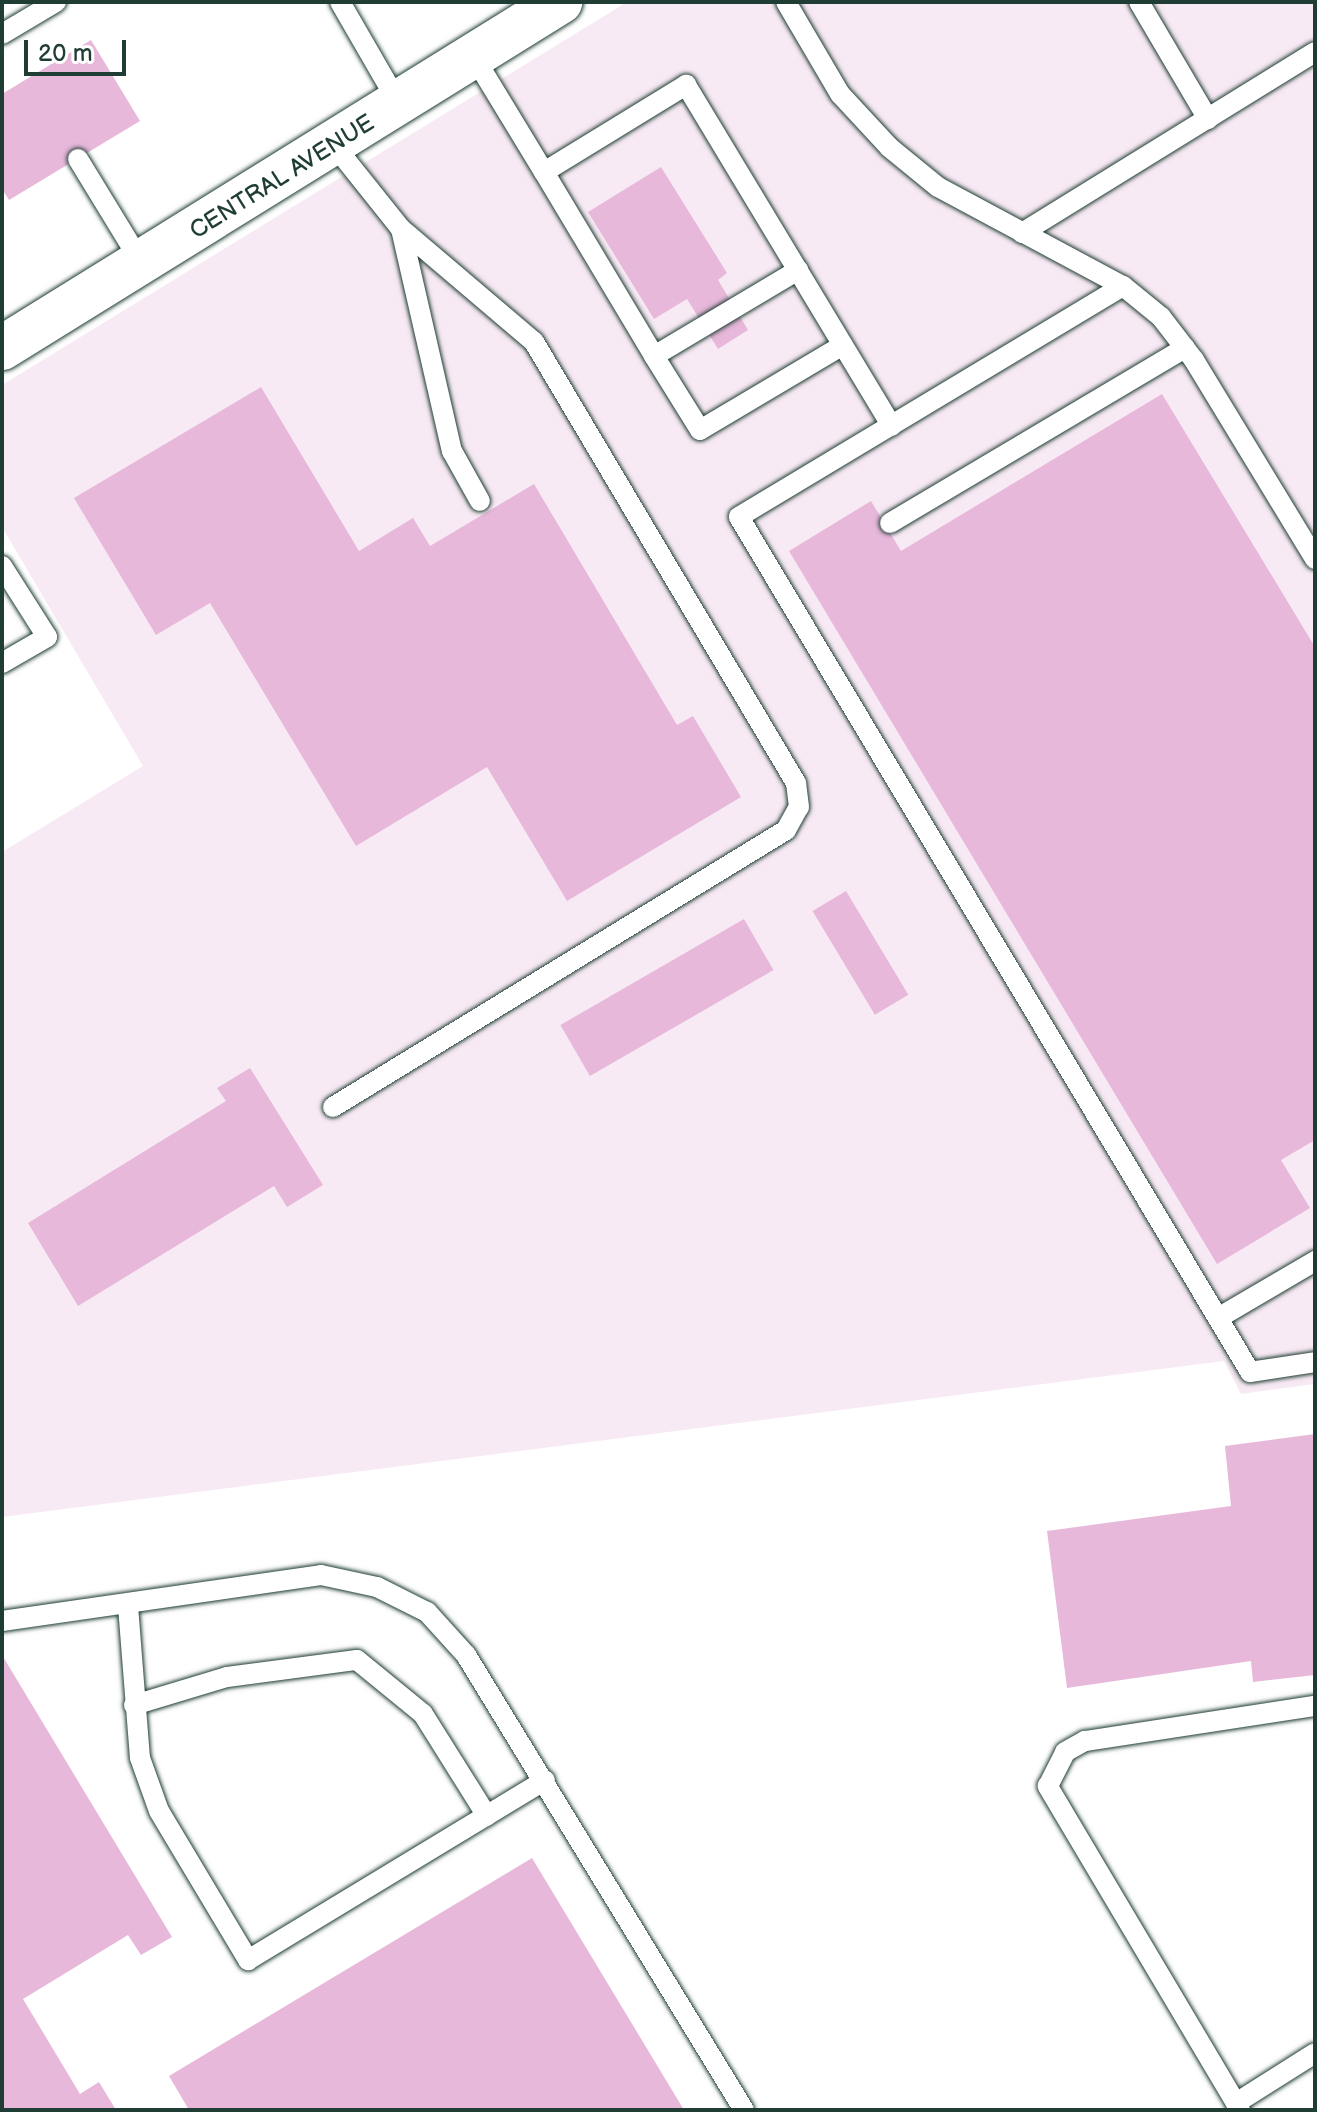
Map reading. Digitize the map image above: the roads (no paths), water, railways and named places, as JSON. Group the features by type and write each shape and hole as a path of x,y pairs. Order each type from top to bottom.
{"main road":[{"name":"CENTRAL AVENUE","path":"2,348 334,145 560,2"}],"lane":[{"path":"2,34 56,2"},
{"path":"340,2 399,104"},
{"path":"786,2 840,94 889,147 938,187 1123,286 1161,317 1185,348 1315,559"},
{"path":"1139,2 1208,119"},
{"path":"1022,233 1315,52"},
{"path":"474,57 700,430 843,345"},
{"path":"544,172 686,85 892,426"},
{"path":"333,1107 786,830 799,807 790,772 534,342 401,229 334,145"},
{"path":"78,159 142,264"},
{"path":"401,229 452,451 480,501"},
{"path":"654,356 798,270"},
{"path":"1123,286 739,517 1250,1372 1315,1362"},
{"path":"890,523 1185,348"},
{"path":"2,566 47,637 2,663"},
{"path":"1218,1318 1315,1261"},
{"path":"2,1621 128,1606 321,1575 377,1587 427,1612 466,1655 744,2110"},
{"path":"128,1606 140,1758 159,1811 248,1960 545,1780"},
{"path":"134,1705 227,1677 357,1660 423,1714 487,1816"},
{"path":"1315,1706 1085,1741 1065,1752 1048,1786 1238,2107 1315,2053"}]}
